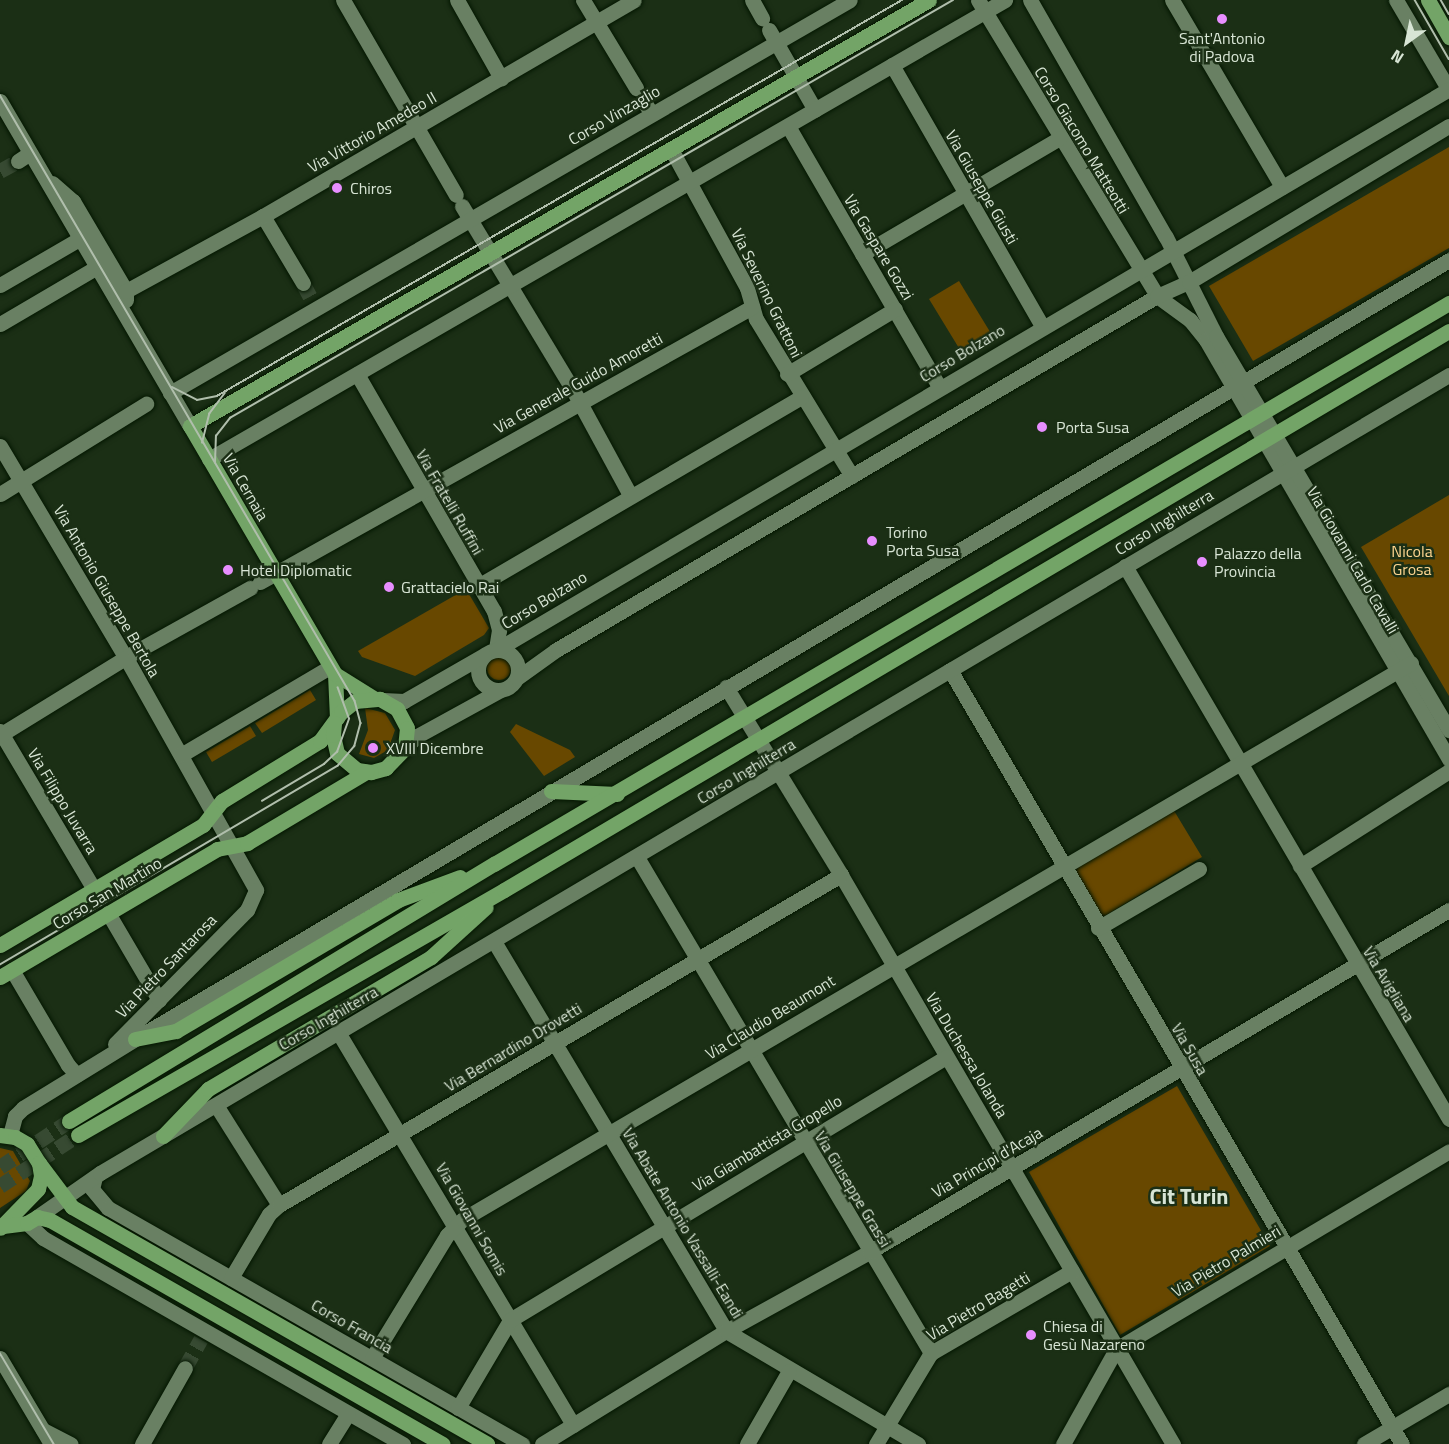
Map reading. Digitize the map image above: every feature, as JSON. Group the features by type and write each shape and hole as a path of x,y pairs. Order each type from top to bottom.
{"main road":[{"path":"190,426 929,0"},
{"path":"1428,0 1449,37"},
{"path":"69,1121 494,864 617,794 1449,303"},
{"name":"Corso Inghilterra","path":"78,1135 504,890 1449,331"},
{"name":"Via Cernaia","path":"190,426 333,670 376,698"},
{"name":"Via Cernaia","path":"333,670 336,720"},
{"path":"376,698 402,716 406,728 405,748 391,766 366,772 340,758 334,743 336,720 355,701 376,698"},
{"name":"Corso San Martino","path":"0,945 203,825 222,801 320,741 336,720"},
{"name":"Corso San Martino","path":"6,974 217,849 247,843 366,772"},
{"path":"552,791 617,794"},
{"path":"135,1039 176,1031 398,900 494,864"},
{"path":"163,1136 208,1089 431,957 504,890"},
{"path":"5,1135 27,1144 63,1200 486,1444"},
{"path":"1,1227 14,1210 38,1189 39,1163"},
{"path":"1,1227 32,1220 50,1220 443,1444"}],"street":[{"path":"343,0 463,207 512,285 630,495"},
{"path":"456,0 501,78"},
{"path":"583,0 636,88"},
{"name":"Via Vittorio Amedeo II","path":"126,291 263,216 634,0"},
{"path":"752,0 815,110"},
{"name":"Corso Vinzaglio","path":"170,393 310,296 463,207 648,108 769,30 850,0"},
{"path":"209,459 892,65 981,6 1005,0"},
{"name":"Corso Giacomo Matteotti","path":"1030,0 1173,250 1198,305 1237,380"},
{"path":"1172,0 1282,187"},
{"path":"1396,0 1449,89"},
{"name":"Corso Giacomo Matteotti","path":"981,6 1157,296 1196,326 1237,380"},
{"name":"Via Giuseppe Giusti","path":"892,65 1042,326"},
{"name":"Corso Bolzano","path":"376,698 404,701 492,652 1042,326 1449,89"},
{"name":"Via Cernaia","path":"0,101 24,157 73,201 126,291"},
{"name":"Via Gaspare Gozzi","path":"788,126 939,387"},
{"path":"405,748 417,736 499,691 509,688 517,678 555,650 1157,296 1189,282 1449,126"},
{"path":"862,254 1060,138"},
{"name":"Via Severino Grattoni","path":"671,148 747,288 752,307 787,374 852,476"},
{"name":"Via Cernaia","path":"44,176 190,426"},
{"path":"263,216 310,296"},
{"path":"0,285 81,238"},
{"path":"5,1135 19,1112 95,1063 1237,380 1449,260"},
{"path":"0,324 98,267"},
{"path":"126,291 126,318"},
{"name":"Via Generale Guido Amoretti","path":"1,733 126,658 752,307"},
{"path":"787,374 895,309"},
{"name":"Via Fratelli Ruffini","path":"357,374 496,620 492,652"},
{"name":"Corso Inghilterra","path":"32,1220 95,1177 163,1136 338,1032 495,943 950,670 1449,375"},
{"name":"Via Giovanni Carlo Cavalli","path":"1237,380 1271,437 1295,465 1449,730"},
{"path":"478,586 801,397"},
{"path":"0,494 146,404"},
{"name":"Via Giovanni Carlo Cavalli","path":"1271,437 1280,474 1449,760"},
{"name":"Via Antonio Giuseppe Bertola","path":"0,446 18,483 126,658 233,845 256,890"},
{"name":"Via Avigliana","path":"1125,566 1449,1119"},
{"path":"499,691 488,687 478,675 479,663 492,652 514,658 517,678"},
{"path":"1240,762 1411,663"},
{"path":"181,755 333,670"},
{"name":"Via Susa","path":"950,670 1180,1069 1402,1444"},
{"name":"Via Duchessa Jolanda","path":"726,687 841,875 946,1057 1014,1167 1116,1349 1173,1444"},
{"name":"Via Filippo Juvarra","path":"1,733 94,889"},
{"name":"Via Claudio Beaumont","path":"372,1358 455,1225 751,1051 893,964 1240,762"},
{"path":"1300,866 1449,771"},
{"name":"Via Giuseppe Grassi","path":"637,857 869,1252 932,1353"},
{"path":"1098,928 1199,869"},
{"name":"Via Bernardino Drovetti","path":"231,1278 270,1214 279,1206 841,875"},
{"name":"Via Pietro Santarosa","path":"95,1063 247,910 256,890"},
{"name":"Via Principi d'Acaja","path":"542,1444 726,1331 869,1252 1358,967 1449,910"},
{"path":"108,913 159,1000"},
{"name":"Via Abate Antonio Vassalli-Eandi","path":"495,943 726,1331 789,1371 918,1444"},
{"path":"6,974 68,1065 78,1075"},
{"name":"Via Giovanni Somis","path":"338,1032 402,1134 573,1425"},
{"name":"Via Giambattista Gropello","path":"458,1408 510,1320 663,1225 946,1057"},
{"path":"216,1105 279,1206"},
{"name":"Via Pietro Palmieri","path":"1063,1444 1116,1349 1286,1245 1449,1151"},
{"name":"Corso Francia","path":"95,1177 92,1189 101,1203 522,1444"},
{"path":"32,1220 43,1238 204,1335 403,1444"},
{"path":"138,1245 165,1240"},
{"path":"100,1249 116,1280"},
{"name":"Via Pietro Bagetti","path":"876,1444 932,1353 1072,1271"},
{"path":"0,1358 42,1437 51,1444"},
{"path":"142,1444 185,1368"},
{"path":"747,1444 789,1371"},
{"path":"1364,1444 1449,1394"},
{"path":"329,1444 348,1413"},
{"path":"42,1437 71,1444"}],"green space":[{"path":"1449,147 1449,248 1253,361 1209,286"},
{"path":"959,281 995,340 965,358 929,299"},
{"name":"Nicola Grosa","path":"1449,495 1449,696 1361,547"},
{"path":"466,589 489,628 484,635 415,676 362,657 358,651"},
{"path":"494,656 504,656 511,663 511,673 504,680 494,680 487,673 487,663"},
{"path":"310,690 316,700 262,733 255,723"},
{"path":"365,708 385,713 395,730 388,750 374,758 359,754 368,730"},
{"path":"516,724 570,750 575,757 544,776 510,732"},
{"path":"250,726 256,736 212,762 206,752"},
{"path":"1173,809 1202,857 1103,917 1074,869"},
{"path":"1177,1086 1270,1246 1120,1335 1029,1172"},
{"path":"0,1148 13,1151 30,1181 26,1191 0,1208"}],"tunnel":[{"path":"0,171 18,161"},
{"path":"303,283 310,296"},
{"path":"0,1167 69,1121"},
{"path":"0,1186 78,1135"},
{"path":"185,1368 201,1339"}],"tram line":[{"path":"172,387 197,400 217,396 902,0"},
{"path":"215,463 216,436 230,418 953,0"},
{"path":"1415,0 1449,59"},
{"path":"1441,0 1449,14"},
{"path":"0,95 355,701 361,723 355,746 338,766 0,965"},
{"path":"202,443 209,414 225,393"},
{"path":"262,801 324,764 337,752 349,719 338,688"},
{"path":"0,1353 54,1444"}],"place":[{"name":"Sant'Antonio di Padova","path":"1222,19"},
{"name":"Chiros","path":"337,188"},
{"name":"Porta Susa","path":"1042,427"},
{"name":"Torino Porta Susa","path":"872,541"},
{"name":"Palazzo della Provincia","path":"1202,562"},
{"name":"Hotel Diplomatic","path":"228,570"},
{"name":"Grattacielo Rai","path":"389,587"},
{"name":"XVIII Dicembre","path":"373,748"},
{"name":"Chiesa di Gesù Nazareno","path":"1031,1335"}],"district":[{"name":"Cit Turin","path":"1189,1197"}]}
